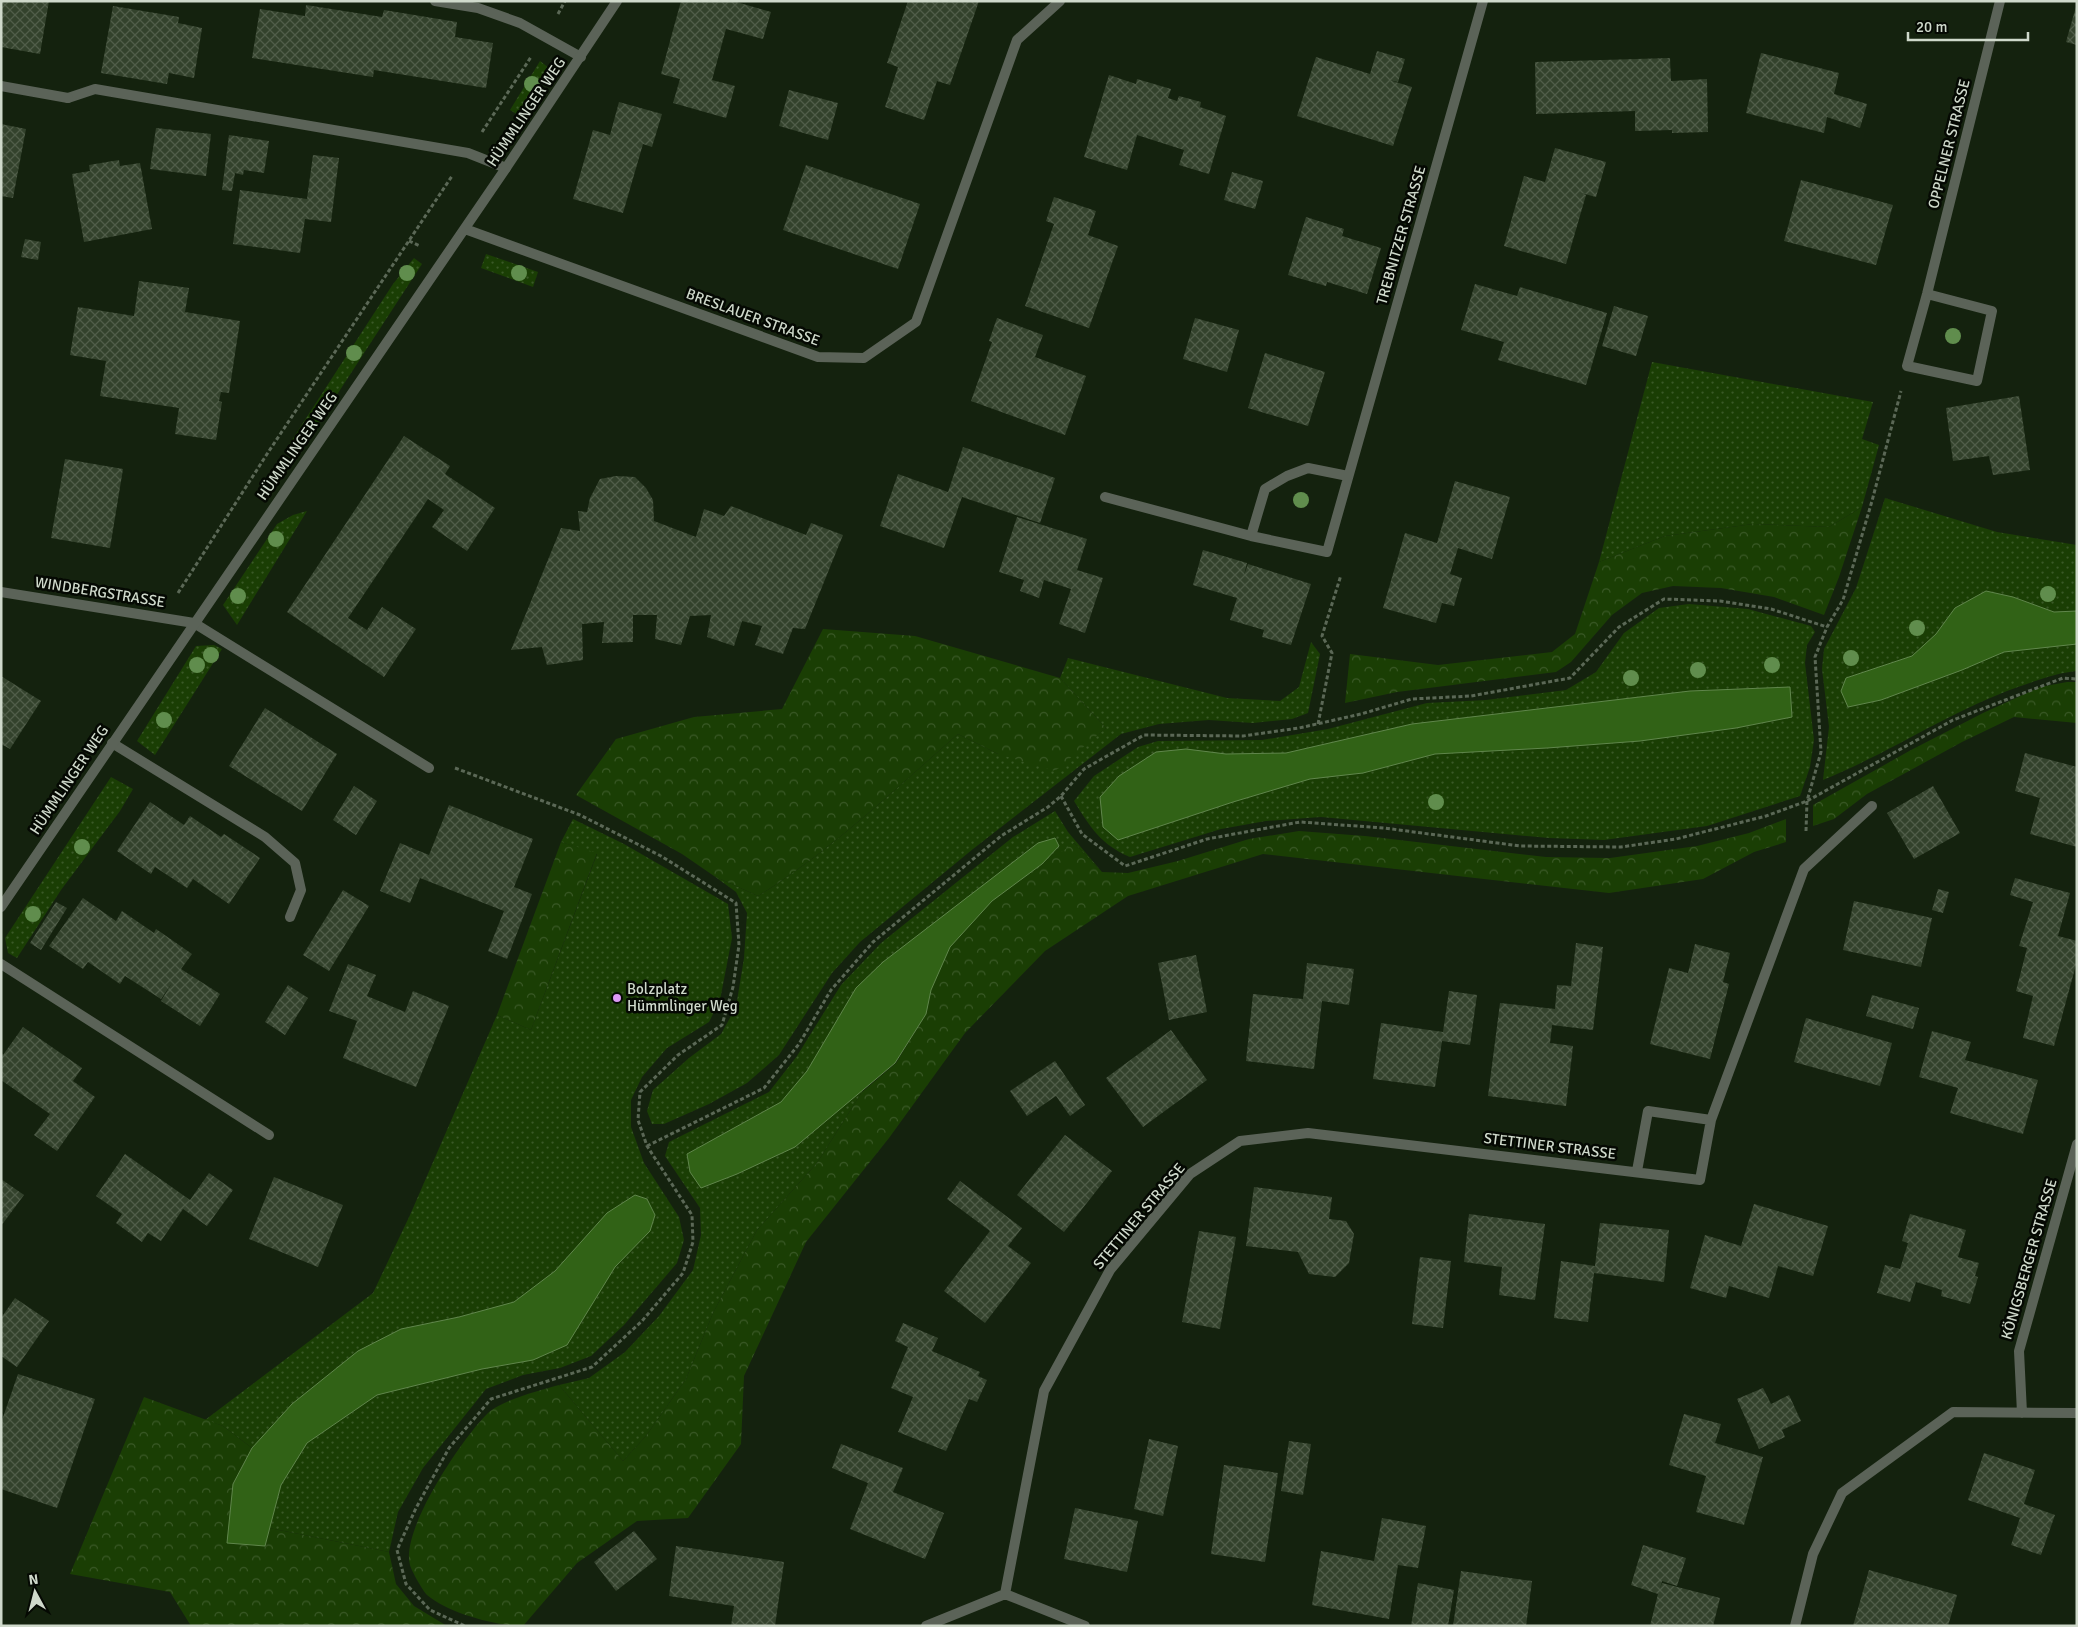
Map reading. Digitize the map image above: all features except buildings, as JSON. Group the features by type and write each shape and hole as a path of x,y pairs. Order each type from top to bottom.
{"street":[{"path":"435,1 478,8 520,23 581,57"},
{"name":"HÜMMLINGER WEG","path":"1,907 465,229 617,1"},
{"name":"BRESLAUER STRASSE","path":"465,229 818,357 864,358 916,322 1017,40 1060,1"},
{"name":"TREBNITZER STRASSE","path":"1105,497 1251,536 1327,552 1483,1"},
{"name":"OPPELNER STRASSE","path":"1908,366 2000,1"},
{"path":"1,86 68,98 96,89 468,153 506,168"},
{"path":"1908,366 1977,381 1992,311 1927,294"},
{"path":"1251,536 1265,489 1287,476 1308,468 1348,476"},
{"name":"WINDBERGSTRASSE","path":"1,592 194,623"},
{"path":"194,623 429,768"},
{"path":"112,743 265,837 295,864 301,890 290,917"},
{"name":"STETTINER STRASSE","path":"1005,1594 1044,1391 1110,1270 1190,1174 1240,1141 1308,1134 1637,1171 1700,1180 1711,1120 1804,869 1872,806"},
{"path":"1,964 269,1135"},
{"path":"1637,1171 1648,1111 1711,1120"},
{"name":"KÖNIGSBERGER STRASSE","path":"2022,1413 2019,1352 2077,1144"},
{"path":"1795,1626 1813,1554 1842,1493 1953,1412 2077,1413"},
{"path":"926,1626 1005,1594 1086,1626"}],"path":[{"path":"163,618 269,451 468,153 544,37 565,1"},
{"path":"1804,869 1807,801 1822,752 1815,657 1827,627 1843,600 1908,366"},
{"path":"1318,724 1332,653 1322,636 1341,574"},
{"path":"647,1146 764,1088 799,1044 831,990 873,942 1001,836 1048,807 1061,796 1084,769 1144,735 1243,736 1318,724 1412,699 1471,696 1570,678 1620,626 1664,599 1720,601 1771,609 1827,627"},
{"path":"1061,796 1082,834 1125,866 1207,839 1300,822 1384,828 1520,846 1621,846 1676,839 1766,816 1807,801 1953,720 2063,678 2077,679"},
{"path":"429,768 441,763 580,815 661,856 736,903 740,945 733,987 722,1025 678,1055 640,1092 638,1120 647,1146 692,1215 693,1242 683,1273 642,1321 592,1367 491,1399 450,1448 416,1508 397,1550 406,1584 430,1610 465,1626"}],"green space":[{"path":"540,61 549,68 518,115 510,110"},
{"path":"486,254 538,272 533,287 481,268"},
{"path":"414,258 422,264 299,453 288,446 393,284"},
{"path":"1652,362 1873,402 1862,439 1879,445 1862,507 1829,527 1753,524 1665,536 1599,562"},
{"path":"1885,498 1997,532 2077,545 2077,671 2047,677 1993,697 1823,780 1829,727 1822,669 1824,649 1856,588"},
{"path":"1862,507 1839,577 1824,615 1774,597 1721,588 1673,586 1642,593 1612,615 1571,662 1556,672 1397,692 1345,703 1350,654 1438,665 1552,652 1575,634 1599,562 1665,536 1753,524 1829,527"},
{"path":"307,511 237,625 223,605 277,524 293,515"},
{"path":"1689,604 1748,609 1811,626 1815,632 1807,645 1805,663 1814,740 1810,767 1800,796 1707,826 1604,840 1549,838 1321,817 1266,821 1221,829 1130,857 1111,847 1097,834 1074,801 1094,776 1138,747 1158,741 1262,740 1328,729 1427,703 1486,700 1566,690 1596,672 1624,633 1659,608"},
{"path":"823,629 915,636 1060,678 1106,728 1055,771 998,754 958,734 836,840 811,860 758,896 714,876 682,854 576,795 616,739 694,717 782,709"},
{"path":"1311,642 1320,654 1308,713 1292,719 1253,723 1209,720 1159,724 1121,734 973,849 860,942 832,973 779,1055 747,1083 709,1104 664,1124 652,1124 647,1111 653,1090 689,1058 721,1034 736,1007 744,958 747,913 736,892 714,876 758,896 811,860 836,840 958,734 998,754 1082,747 1106,728 1060,678 1068,658 1227,698 1280,701 1299,687"},
{"path":"214,645 222,649 155,755 137,741 196,646"},
{"path":"2077,682 2077,723 2014,717 1962,742 1867,794 1834,819 1813,826 1813,805 1911,750 1983,713 2040,687"},
{"path":"111,777 133,789 120,811 61,890 17,958 8,953 5,938"},
{"path":"1055,811 1068,832 1102,872 1074,843 926,1014 862,1092 817,1163 757,1230 713,1313 686,1379 646,1436 623,1461 559,1385 589,1378 625,1352 659,1316 693,1270 701,1235 700,1208 665,1156 669,1142 769,1092 797,1056 841,985 881,943 1013,837"},
{"path":"573,819 624,844 728,904 732,938 720,1000 709,1022 667,1048 642,1077 631,1100 631,1127 644,1163 679,1217 684,1240 677,1263 624,1325 591,1356 560,1368 523,1375 486,1389 423,1468 398,1512 389,1552 269,1528 281,1485 306,1443 252,1448 223,1426 205,1420 373,1293 410,1215 497,1015 531,1030 597,854 561,842"},
{"path":"1786,819 1786,842 1754,852 1703,879 1609,893 1263,854 1128,896 1045,951 965,1033 889,1138 806,1242 744,1376 741,1444 688,1518 637,1521 577,1563 523,1626 500,1624 459,1613 436,1602 427,1595 417,1580 410,1565 409,1549 414,1530 436,1485 450,1462 477,1425 494,1408 522,1396 559,1385 623,1461 646,1436 686,1379 713,1313 757,1230 817,1163 862,1092 896,1063 926,1014 931,990 949,947 992,901 1074,843 1102,872 1128,873 1178,861 1249,839 1299,831 1365,836 1546,857 1610,858 1697,846 1749,833"},
{"path":"561,842 597,853 531,1030 497,1015"},
{"path":"144,1397 223,1426 252,1448 233,1484 265,1546 269,1528 389,1552 396,1584 414,1606 447,1626 191,1626 170,1592 70,1574"}],"shaded area":[{"path":"1986,591 2013,597 2054,612 2077,611 2077,644 2004,652 1881,700 1848,707 1841,691 1846,678 1912,656 1936,634 1955,608"},
{"path":"1790,687 1792,717 1736,728 1640,741 1435,754 1363,773 1310,779 1118,840 1103,827 1100,797 1119,776 1156,752 1186,749 1226,754 1286,753 1412,724 1690,691"},
{"path":"1055,838 1059,846 1042,864 992,901 950,947 931,990 926,1014 895,1063 795,1147 737,1174 701,1188 690,1172 687,1154 781,1102 807,1071 856,988 883,962 1038,843"},
{"path":"635,1195 647,1199 655,1215 650,1231 615,1267 567,1345 533,1360 482,1369 377,1395 307,1443 281,1485 265,1546 227,1543 233,1484 252,1448 292,1404 358,1351 401,1329 459,1317 514,1302 555,1271 607,1213"}],"place":[{"name":"Bolzplatz Hümmlinger Weg","path":"617,998"}]}
